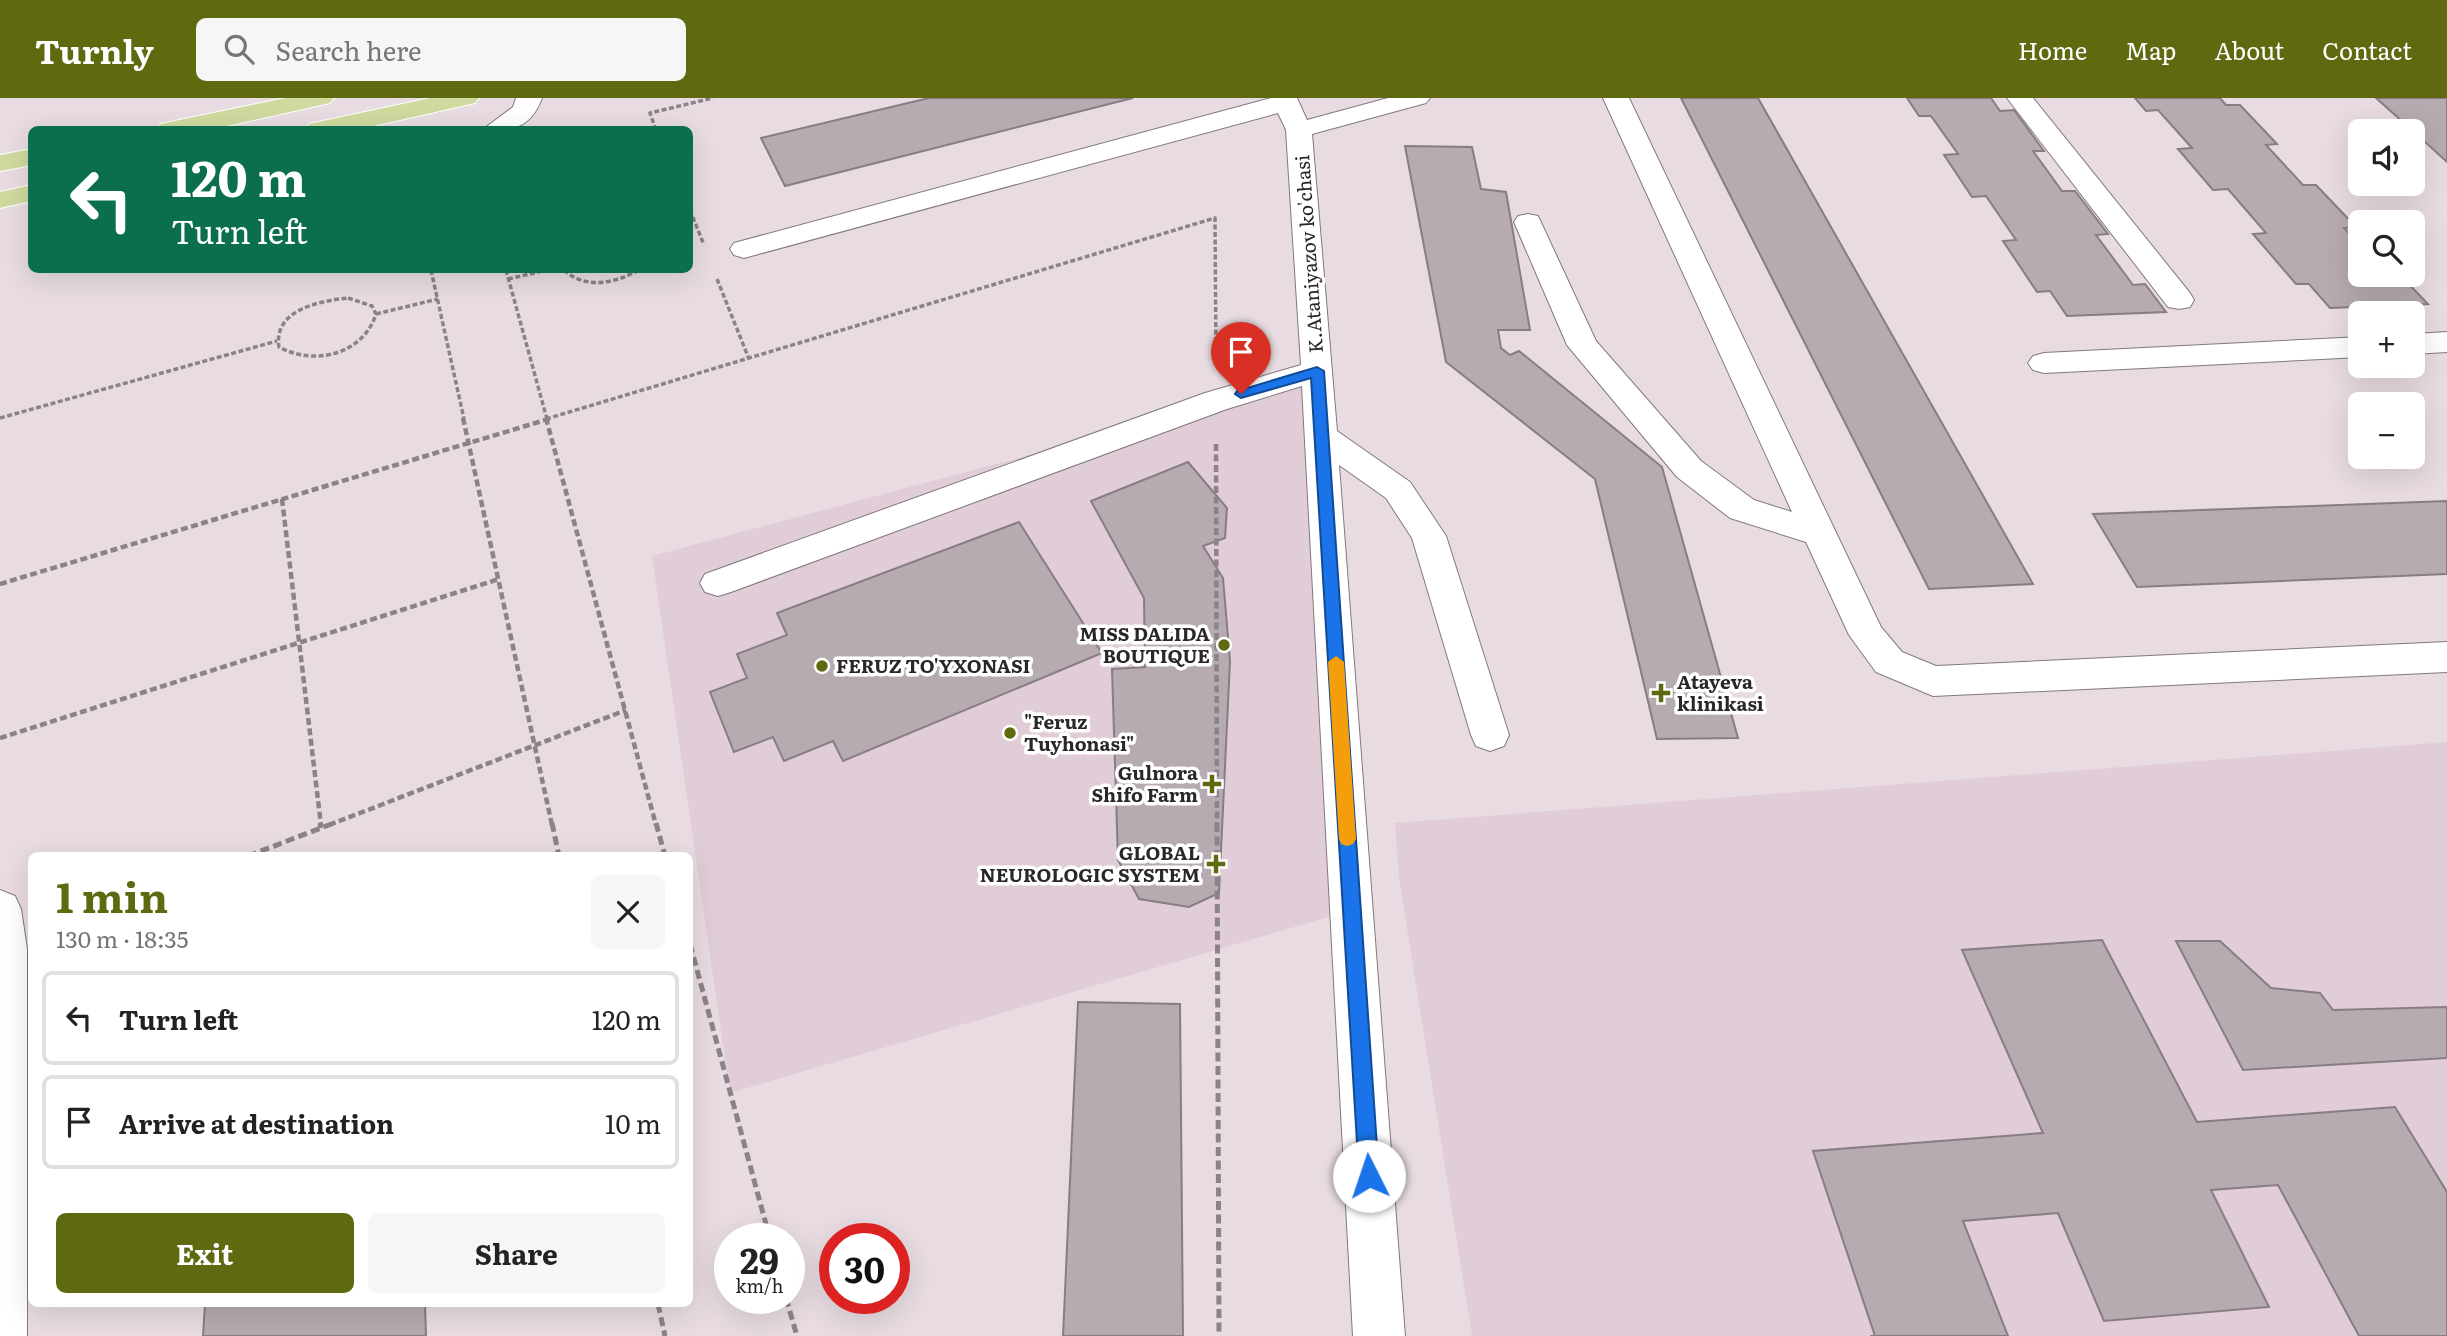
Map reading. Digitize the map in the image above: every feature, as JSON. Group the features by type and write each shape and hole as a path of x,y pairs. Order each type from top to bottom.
{"main road":[{"path":"190,126 321,98"},
{"path":"336,126 466,98"},
{"path":"0,163 28,158"},
{"path":"0,200 28,194"}],"street":[{"path":"501,126 524,111 529,98"},
{"path":"744,249 1290,110 1417,98"},
{"path":"1616,98 1867,635 1889,662 1933,681 2447,657"},
{"path":"2020,98 2179,300"},
{"name":"K.Ataniyazov ko'chasi","path":"1290,110 1317,371 1379,1336"},
{"path":"1528,222 1582,345 1689,469 1742,509 1819,533"},
{"path":"2425,343 2447,342"},
{"path":"2044,363 2348,348"},
{"path":"718,583 1216,401 1317,371"},
{"path":"1321,436 1398,489 1429,536 1490,735"},
{"path":"0,908 5,949 1,1336"}],"path":[{"path":"655,126 650,113 713,98"},
{"path":"693,218 709,257"},
{"path":"0,584 1215,218 1219,1336"},
{"path":"693,233 698,232"},
{"path":"714,270 749,359"},
{"path":"432,273 558,852"},
{"path":"507,273 664,852"},
{"path":"508,279 534,273"},
{"path":"568,273 575,279 601,282 633,273"},
{"path":"348,298 372,306 376,314 375,323 369,332 345,349 329,355 298,356 287,353 277,341 279,329 288,319 316,303 348,298"},
{"path":"376,314 438,299"},
{"path":"0,418 277,341"},
{"path":"282,499 321,828"},
{"path":"0,738 499,579"},
{"path":"258,852 626,710"},
{"path":"693,955 766,1223"},
{"path":"659,1307 665,1336"},
{"path":"790,1314 796,1336"}],"shaded area":[{"name":"\"Feruz Tuyhonasi\"","path":"1325,376 1352,910 730,1093 652,556"},
{"path":"2447,742 2447,1336 1472,1336 1399,878 1395,823"}],"building":[{"path":"929,98 1133,98 785,186 761,138"},
{"path":"1681,98 1758,98 2033,584 1929,589"},
{"path":"1907,98 1991,98 2000,111 2014,110 2044,151 2033,151 2062,191 2075,191 2108,234 2096,235 2133,285 2145,284 2166,312 2067,316 2050,291 2037,292 2003,241 2016,240 1986,196 1972,197 1944,155 1958,154 1931,116 1919,116"},
{"path":"2135,98 2220,98 2226,105 2240,105 2277,144 2266,145 2303,185 2316,185 2348,219 2348,228 2344,228 2348,232 2348,287 2412,287 2428,304 2425,304 2425,301 2348,301 2348,307 2330,308 2309,284 2296,284 2253,234 2266,233 2228,189 2213,190 2178,149 2192,148 2158,110 2146,111"},
{"path":"2376,98 2447,98 2447,162 2425,142 2425,119 2400,119"},
{"path":"1405,146 1472,147 1481,189 1506,192 1530,330 1498,330 1501,348 1510,355 1519,351 1662,467 1738,738 1657,739 1595,479 1446,362"},
{"path":"1188,462 1227,508 1225,538 1203,546 1223,578 1230,661 1219,893 1189,907 1139,899 1118,860 1112,669 1145,667 1144,598 1091,501"},
{"path":"2447,501 2447,574 2137,587 2093,514"},
{"name":"\"Feruz Tuyhonasi\"","path":"1019,522 1102,653 843,761 833,741 784,761 773,737 734,752 710,692 747,678 737,654 787,635 777,613"},
{"path":"2102,940 2197,1122 2395,1107 2447,1192 2447,1336 2359,1336 2278,1185 2211,1190 2269,1307 2104,1321 2058,1213 1963,1221 2008,1336 1875,1336 1813,1151 2043,1133 1962,950"},
{"path":"2176,941 2220,941 2271,988 2320,993 2333,1010 2447,1007 2447,1058 2243,1070"},
{"path":"1078,1002 1180,1004 1183,1336 1063,1336"},
{"path":"205,1307 425,1307 426,1336 203,1336"}],"slow traffic":[{"path":"1336,662 1347,839"}],"place":[{"name":"MISS DALIDA BOUTIQUE","path":"1224,645"},
{"name":"FERUZ TO'YXONASI","path":"822,666"},
{"name":"Atayeva klinikasi","path":"1661,693"},
{"name":"\"Feruz Tuyhonasi\"","path":"1010,733"},
{"name":"Gulnora Shifo Farm","path":"1212,784"},
{"name":"GLOBAL NEUROLOGIC SYSTEM","path":"1216,864"}],"route":[{"path":"1241,394 1317,371 1369,1176"}]}
